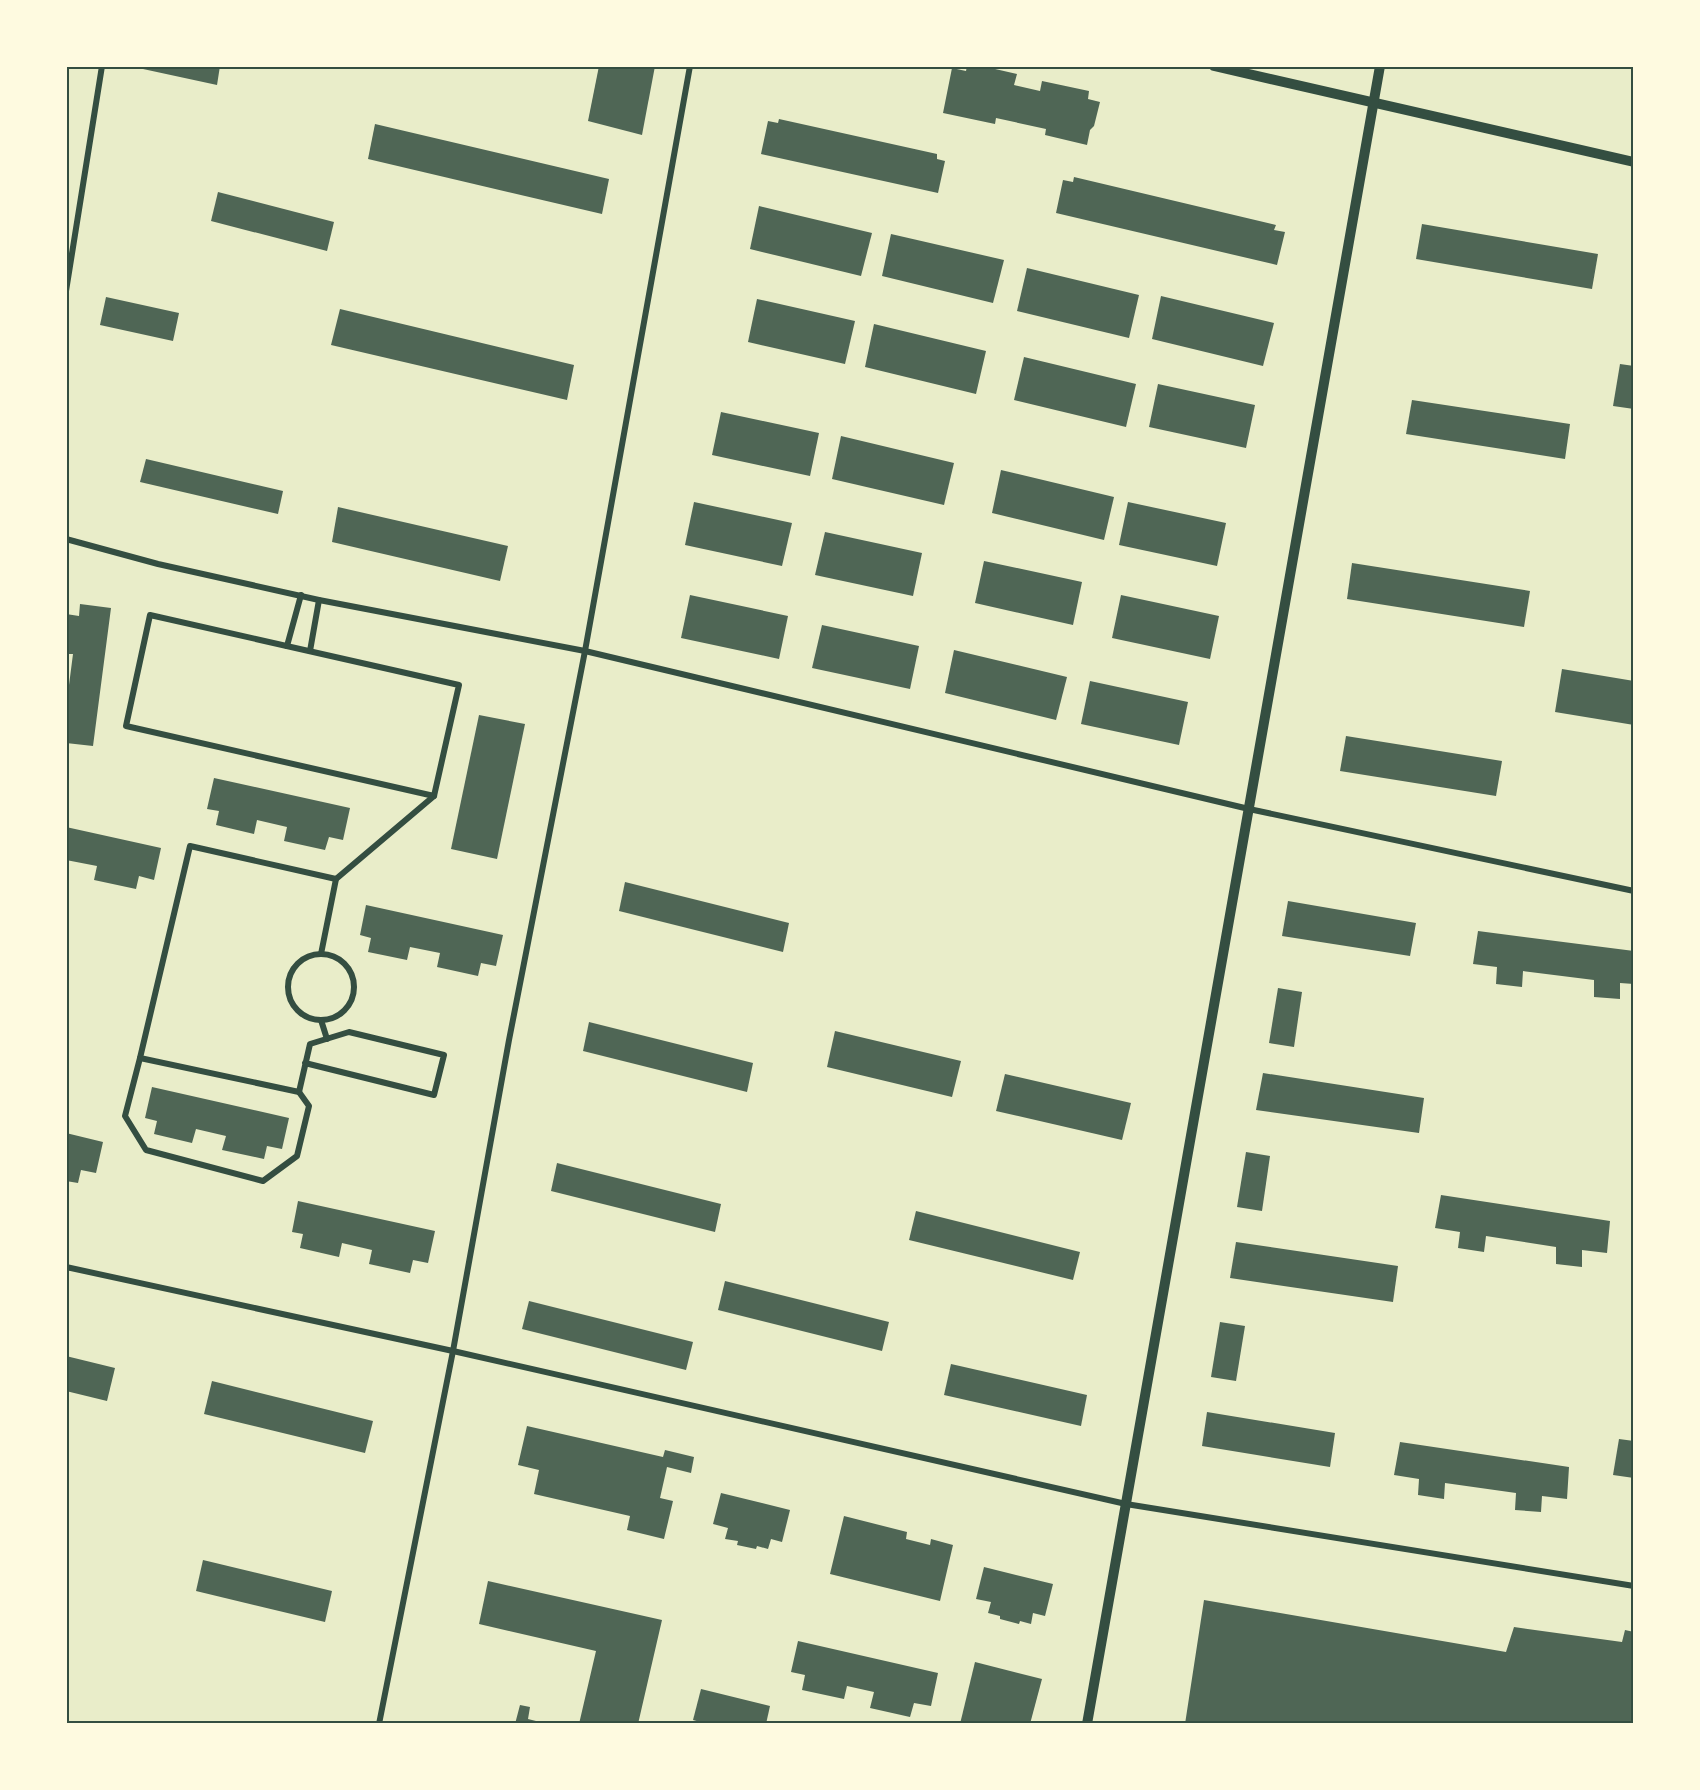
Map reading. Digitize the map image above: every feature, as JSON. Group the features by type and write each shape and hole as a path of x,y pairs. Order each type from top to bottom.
{"street":[{"path":"66,291 102,66"},
{"path":"379,1724 453,1351 509,1040 585,651 690,66"},
{"path":"1214,66 1634,162"},
{"path":"1087,1724 1380,66"},
{"path":"66,539 158,564 319,600 585,651 1249,809 1634,891"},
{"path":"287,646 301,596"},
{"path":"309,651 319,600"},
{"path":"321,954 336,879 434,796 459,685 150,615 126,726 434,796"},
{"path":"140,1058 299,1092 309,1106 297,1156 263,1182 146,1150 125,1116 190,846 336,879"},
{"path":"321,954 331,955 348,967 354,986 353,996 341,1013 321,1020 300,1012 292,1003 289,981 300,961 321,954"},
{"path":"321,1020 327,1039"},
{"path":"299,1092 305,1063 310,1044 349,1032 444,1055 434,1095 305,1063"},
{"path":"66,1266 453,1351 1126,1504 1634,1586"}],"building":[{"path":"144,66 220,66 217,85 143,69"},
{"path":"599,66 655,66 642,135 588,121"},
{"path":"967,66 982,66 1017,74 1014,85 1040,91 1042,81 1089,91 1088,99 1100,102 1087,145 1045,135 1046,129 996,118 995,124 943,113 952,68 966,71"},
{"path":"779,119 937,154 937,159 945,161 938,193 761,154 768,121 778,123"},
{"path":"375,124 609,179 602,214 368,159"},
{"path":"1074,177 1276,225 1274,230 1285,232 1277,265 1056,213 1063,180 1073,182"},
{"path":"218,192 334,222 327,251 211,221"},
{"path":"759,206 872,233 861,276 750,249"},
{"path":"1422,224 1598,254 1592,289 1416,259"},
{"path":"891,234 1004,260 993,303 882,276"},
{"path":"1027,268 1139,295 1129,338 1017,311"},
{"path":"1161,296 1274,323 1263,366 1152,339"},
{"path":"106,297 179,313 173,341 100,325"},
{"path":"757,299 855,321 845,364 748,342"},
{"path":"340,309 574,365 567,400 331,345"},
{"path":"874,324 986,351 976,394 865,367"},
{"path":"1024,357 1136,384 1126,427 1014,400"},
{"path":"1620,364 1634,366 1634,409 1613,406"},
{"path":"1158,384 1255,405 1246,448 1149,427"},
{"path":"1412,400 1570,424 1565,459 1406,434"},
{"path":"721,412 819,433 810,476 712,455"},
{"path":"841,436 954,463 944,505 832,479"},
{"path":"146,459 283,491 278,514 140,482"},
{"path":"1001,470 1114,497 1104,540 992,513"},
{"path":"694,502 792,523 782,566 685,545"},
{"path":"1128,502 1226,523 1217,566 1119,545"},
{"path":"338,507 508,546 500,581 332,542"},
{"path":"825,532 922,553 913,596 815,575"},
{"path":"984,561 1082,582 1073,625 975,603"},
{"path":"1352,563 1530,591 1524,627 1347,599"},
{"path":"690,595 788,616 779,659 681,638"},
{"path":"1121,595 1219,616 1210,659 1112,638"},
{"path":"80,604 111,608 93,746 66,743 66,684 69,685 73,654 66,654 66,614 79,616"},
{"path":"822,625 919,646 910,689 812,668"},
{"path":"954,650 1067,677 1056,720 945,693"},
{"path":"1562,669 1634,681 1634,725 1555,712"},
{"path":"1090,681 1188,702 1179,745 1081,724"},
{"path":"479,715 525,724 497,859 451,849"},
{"path":"1346,736 1502,761 1496,796 1340,771"},
{"path":"214,778 350,808 343,840 329,837 325,850 284,841 287,827 257,820 254,834 216,825 219,811 207,809"},
{"path":"66,827 161,848 154,880 139,876 136,889 94,880 97,866 66,860"},
{"path":"625,882 789,923 783,952 619,911"},
{"path":"1288,901 1416,923 1410,956 1282,936"},
{"path":"366,905 503,935 496,966 481,963 478,976 437,967 440,953 410,947 407,960 368,952 371,938 360,935"},
{"path":"1478,931 1634,951 1634,984 1620,983 1620,999 1594,997 1594,980 1523,971 1522,987 1496,984 1497,967 1473,964"},
{"path":"1278,988 1302,992 1294,1047 1269,1043"},
{"path":"589,1022 753,1063 747,1092 583,1051"},
{"path":"835,1031 961,1061 952,1097 827,1067"},
{"path":"1263,1073 1424,1098 1419,1133 1256,1110"},
{"path":"1005,1074 1131,1103 1122,1140 996,1111"},
{"path":"152,1087 289,1118 282,1149 267,1146 264,1159 222,1150 226,1136 196,1129 192,1143 154,1134 157,1121 145,1118"},
{"path":"66,1133 103,1142 96,1173 81,1170 78,1183 66,1181"},
{"path":"1246,1152 1270,1156 1262,1211 1237,1207"},
{"path":"557,1163 721,1204 715,1232 551,1191"},
{"path":"1441,1195 1610,1221 1607,1253 1582,1250 1582,1267 1556,1264 1556,1247 1486,1236 1484,1252 1458,1248 1460,1232 1435,1228"},
{"path":"298,1201 435,1231 428,1263 413,1260 410,1273 369,1264 372,1250 342,1243 339,1257 300,1248 303,1234 292,1232"},
{"path":"916,1211 1080,1252 1073,1280 909,1240"},
{"path":"1236,1242 1398,1266 1393,1302 1230,1278"},
{"path":"725,1281 889,1322 882,1351 718,1310"},
{"path":"529,1301 693,1342 686,1370 522,1329"},
{"path":"1220,1322 1245,1326 1236,1381 1211,1377"},
{"path":"66,1356 115,1368 107,1401 66,1391"},
{"path":"951,1364 1087,1395 1081,1426 944,1395"},
{"path":"212,1381 373,1421 365,1453 204,1414"},
{"path":"1207,1412 1335,1433 1330,1467 1202,1446"},
{"path":"527,1426 663,1457 665,1450 694,1457 691,1473 667,1467 660,1498 673,1501 664,1539 627,1530 630,1516 534,1494 539,1470 518,1465"},
{"path":"1619,1439 1634,1441 1634,1478 1613,1475"},
{"path":"1400,1442 1569,1467 1567,1499 1542,1496 1541,1512 1515,1510 1516,1493 1445,1483 1444,1499 1418,1495 1419,1479 1394,1475"},
{"path":"721,1493 790,1510 782,1542 771,1539 768,1549 757,1546 756,1549 737,1545 738,1541 725,1539 728,1528 713,1524"},
{"path":"844,1516 907,1532 906,1539 930,1545 931,1539 953,1545 940,1601 830,1574"},
{"path":"203,1560 332,1591 325,1622 196,1591"},
{"path":"984,1567 1053,1584 1045,1616 1033,1613 1031,1624 1020,1621 1019,1624 988,1613 991,1602 976,1599"},
{"path":"488,1581 662,1620 638,1724 579,1724 596,1651 479,1624"},
{"path":"1204,1600 1506,1652 1514,1627 1622,1642 1625,1630 1634,1632 1634,1724 1185,1724"},
{"path":"798,1641 938,1673 931,1706 914,1703 910,1717 870,1708 874,1692 847,1686 844,1699 802,1690 805,1675 791,1672"},
{"path":"975,1662 1042,1679 1030,1724 960,1724"},
{"path":"701,1689 770,1706 766,1724 707,1724 693,1720"},
{"path":"520,1705 530,1707 528,1719 548,1724 515,1724"}]}
